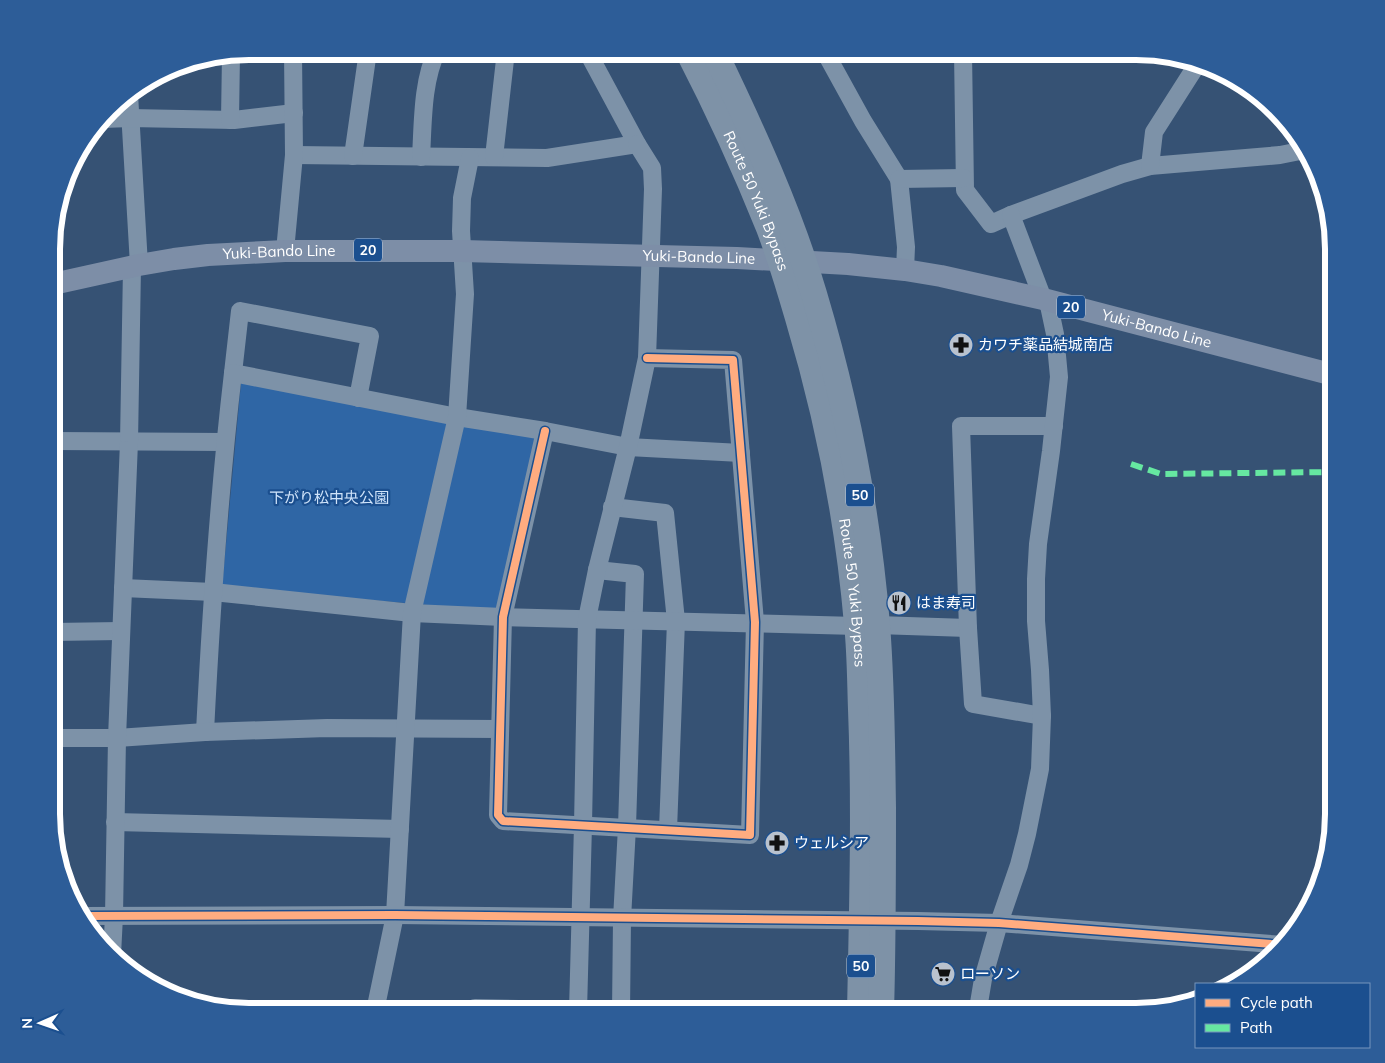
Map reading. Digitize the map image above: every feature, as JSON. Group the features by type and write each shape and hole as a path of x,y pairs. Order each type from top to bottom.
{"highway":[{"name":"Route 50 Yuki Bypass","path":"692,60 713,99 769,228 814,294 831,355 852,447 868,539 867,626 882,735 872,920 861,1003"},
{"name":"Route 50 Yuki Bypass","path":"718,60 765,160 787,216 792,260"},
{"name":"Route 50 Yuki Bypass","path":"872,920 880,1003"}],"main road":[{"name":"Yuki-Bando Line","path":"60,282 135,266 208,255 284,251 462,251 792,260 848,264 941,276 1046,300 1325,374"}],"street":[{"path":"284,251 294,155 293,60"},
{"path":"353,156 367,60"},
{"path":"422,157 423,109 433,60"},
{"path":"494,157 505,60"},
{"path":"578,1003 587,619 647,358 653,189 652,168 592,60"},
{"path":"829,60 863,121 899,179 906,247 905,270"},
{"path":"963,60 964,190 991,224 1122,174 1150,166 1280,155 1298,151"},
{"path":"230,120 231,61"},
{"path":"1150,166 1154,132 1194,69"},
{"path":"112,945 116,738 135,266 129,103"},
{"path":"111,119 230,120 294,113"},
{"path":"294,155 547,158 637,144"},
{"path":"377,1003 395,915 412,613 457,417 464,294 461,232 462,198 470,158"},
{"path":"899,179 964,178"},
{"path":"979,1003 983,979 1019,865 1040,769 1042,716 1036,621 1036,578 1038,544 1059,377 1055,334 1046,300 1011,215"},
{"path":"205,732 212,592 225,442 240,311 370,336 358,398"},
{"path":"545,431 503,617 498,815 503,821 750,834 755,622 733,360 647,358"},
{"path":"233,374 457,417 628,447 741,453"},
{"path":"1042,716 973,704 968,628 961,426 1054,426"},
{"path":"60,441 225,442"},
{"path":"612,507 665,513 676,621 668,830"},
{"path":"597,570 635,574 632,620 627,827 622,919 621,1003"},
{"path":"123,588 212,592 412,613 503,617 968,628"},
{"path":"60,632 121,631"},
{"path":"60,738 116,738 205,732 327,728 500,729"},
{"path":"115,822 400,829"},
{"path":"90,916 395,915 622,919 872,920 999,924 1273,944"}],"green space":[{"name":"下がり松中央公園","path":"241,383 536,437 496,611 222,587"}],"marked path":[{"path":"1131,464 1161,474 1325,472"}],"cycle path":[{"path":"545,431 503,617 498,815 503,821 750,835 755,622 733,360 647,358"},
{"path":"90,916 395,915 918,921 999,923 1273,944"}],"place":[{"name":"カワチ薬品結城南店","path":"961,345"},
{"name":"はま寿司","path":"899,603"},
{"name":"ウェルシア","path":"777,843"},
{"name":"ローソン","path":"943,974"}]}
